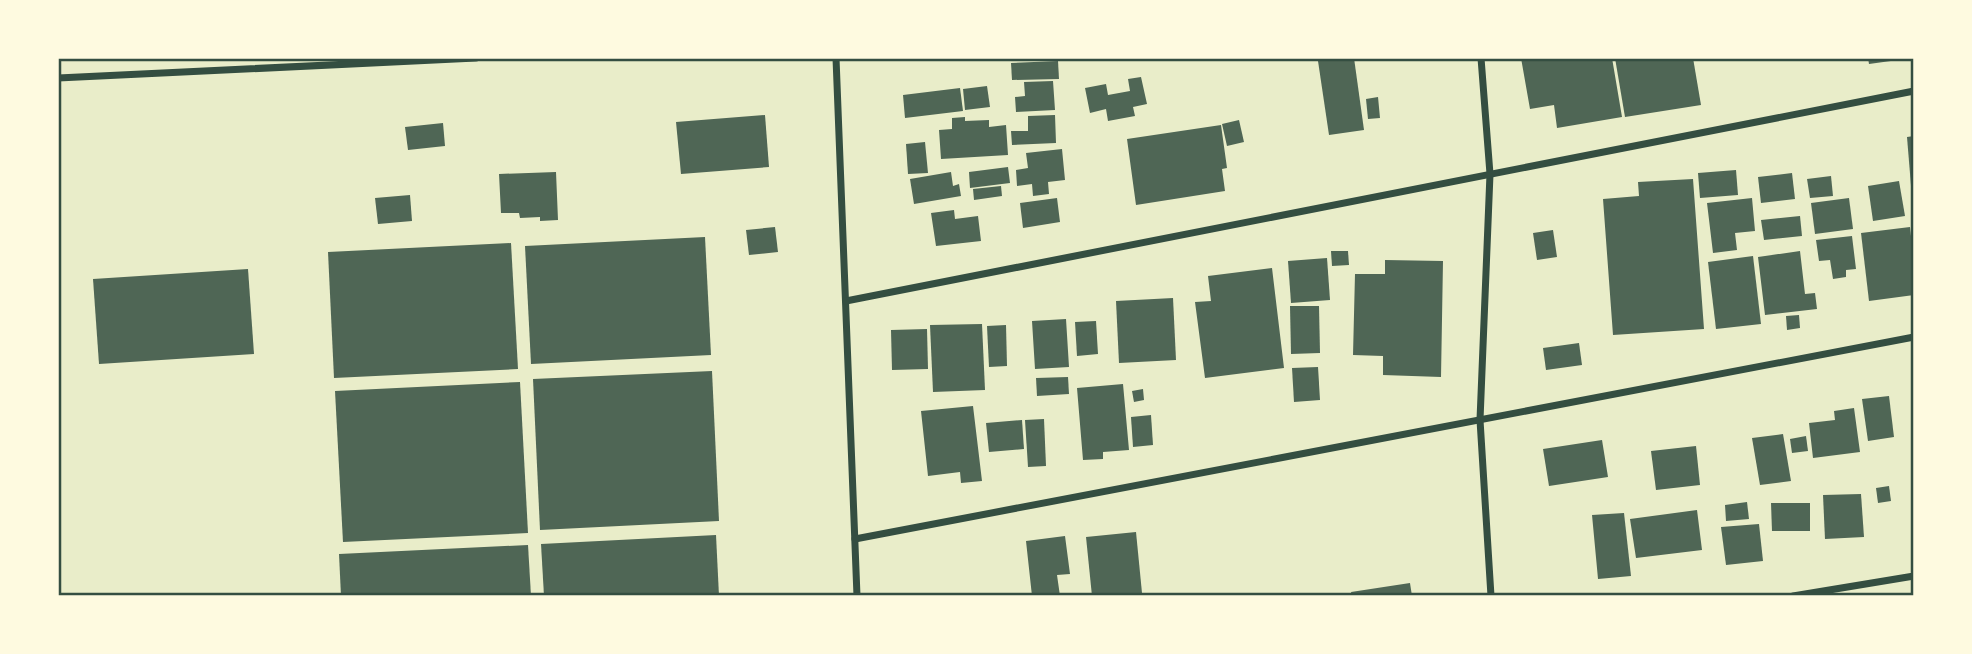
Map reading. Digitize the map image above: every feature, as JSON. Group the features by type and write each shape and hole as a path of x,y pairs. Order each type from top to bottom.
{"street":[{"path":"58,78 476,58"},
{"path":"836,58 857,596"},
{"path":"1481,58 1490,174 1480,420 1490,596"},
{"path":"846,301 1914,91"},
{"path":"855,539 1914,337"},
{"path":"1793,596 1914,576"}],"building":[{"path":"1354,58 1364,130 1329,135 1318,61"},
{"path":"1521,58 1612,58 1622,117 1557,128 1554,105 1530,109"},
{"path":"1615,58 1693,58 1701,105 1625,117"},
{"path":"1868,58 1898,58 1898,60 1869,64"},
{"path":"1058,61 1059,79 1012,80 1011,63"},
{"path":"1141,77 1147,104 1133,107 1135,116 1108,121 1106,109 1090,113 1085,88 1106,84 1108,95 1130,91 1128,79"},
{"path":"1053,81 1055,110 1016,112 1015,97 1025,96 1024,82"},
{"path":"987,86 990,107 965,110 963,89"},
{"path":"960,88 963,111 905,118 903,95"},
{"path":"1378,97 1380,118 1368,119 1366,99"},
{"path":"765,115 769,167 681,174 676,122"},
{"path":"1055,115 1056,143 1012,145 1011,131 1028,131 1028,116"},
{"path":"965,117 965,121 989,120 989,127 1006,125 1008,155 941,159 939,130 952,129 952,118"},
{"path":"1239,120 1244,142 1227,146 1222,124"},
{"path":"443,123 445,146 408,150 405,127"},
{"path":"1221,125 1227,168 1222,169 1225,191 1136,205 1127,139"},
{"path":"1914,136 1914,198 1912,198 1907,137"},
{"path":"925,142 928,173 908,174 906,144"},
{"path":"1062,149 1065,180 1048,182 1049,194 1033,196 1032,184 1017,186 1016,170 1028,168 1026,153"},
{"path":"1008,167 1010,183 970,188 969,172"},
{"path":"1736,170 1738,195 1700,198 1698,173"},
{"path":"556,172 558,220 540,221 540,217 520,218 519,213 501,213 499,174"},
{"path":"951,172 953,186 959,184 961,196 914,204 910,179"},
{"path":"1792,173 1795,199 1761,203 1758,177"},
{"path":"1831,176 1833,196 1810,198 1807,179"},
{"path":"1693,179 1704,329 1613,335 1603,199 1639,196 1638,182"},
{"path":"1899,181 1905,216 1873,221 1868,186"},
{"path":"1001,186 1002,196 974,200 973,189"},
{"path":"410,195 412,221 378,224 375,198"},
{"path":"1057,198 1060,222 1023,228 1020,203"},
{"path":"1752,198 1755,231 1735,233 1737,250 1713,253 1707,203"},
{"path":"1849,198 1853,229 1815,234 1811,203"},
{"path":"954,210 955,219 978,216 981,241 936,246 931,213"},
{"path":"1800,216 1802,236 1764,240 1761,220"},
{"path":"775,227 778,252 749,255 746,230"},
{"path":"1910,227 1914,295 1869,301 1861,233"},
{"path":"1553,230 1557,257 1537,260 1533,233"},
{"path":"1852,236 1856,269 1846,270 1846,277 1833,279 1830,260 1819,261 1816,240"},
{"path":"705,237 711,355 531,364 525,246"},
{"path":"511,243 518,369 334,378 328,252"},
{"path":"1331,251 1348,251 1349,265 1332,266"},
{"path":"1800,251 1805,294 1815,293 1817,309 1765,315 1758,257"},
{"path":"1753,256 1761,324 1716,329 1708,262"},
{"path":"1327,258 1330,300 1291,303 1288,261"},
{"path":"1385,260 1443,261 1441,377 1383,375 1383,356 1353,355 1355,274 1385,274"},
{"path":"1272,268 1284,368 1205,378 1195,302 1211,301 1208,276"},
{"path":"248,269 254,354 99,364 93,279"},
{"path":"1173,298 1176,360 1119,363 1116,301"},
{"path":"1290,306 1319,306 1320,353 1291,354"},
{"path":"1799,315 1800,328 1787,330 1786,316"},
{"path":"1066,319 1069,367 1035,369 1032,321"},
{"path":"1096,321 1098,354 1077,356 1075,322"},
{"path":"982,324 985,390 933,392 930,325"},
{"path":"1006,325 1007,366 989,367 987,326"},
{"path":"927,329 928,369 892,370 891,330"},
{"path":"1579,343 1582,365 1546,370 1543,348"},
{"path":"1318,367 1320,400 1294,402 1292,368"},
{"path":"712,371 719,521 540,530 533,379"},
{"path":"1068,377 1069,394 1037,396 1036,378"},
{"path":"520,382 528,533 343,542 335,391"},
{"path":"1123,384 1129,450 1103,452 1103,459 1083,460 1077,388"},
{"path":"1143,389 1144,400 1134,402 1132,391"},
{"path":"1889,396 1894,437 1868,441 1862,399"},
{"path":"973,406 982,481 961,483 960,472 928,476 921,411"},
{"path":"1854,408 1860,452 1813,458 1809,423 1835,420 1834,411"},
{"path":"1151,415 1153,445 1133,447 1131,417"},
{"path":"1044,419 1046,466 1028,467 1025,420"},
{"path":"1022,420 1024,449 989,452 986,423"},
{"path":"1783,434 1791,481 1760,485 1752,438"},
{"path":"1806,436 1808,451 1792,453 1790,439"},
{"path":"1602,440 1608,477 1549,486 1543,449"},
{"path":"1696,446 1700,485 1656,490 1651,451"},
{"path":"1889,486 1891,501 1878,503 1876,488"},
{"path":"1861,494 1864,537 1825,539 1823,495"},
{"path":"1747,502 1749,519 1726,521 1725,505"},
{"path":"1771,503 1810,503 1810,531 1772,531"},
{"path":"1697,510 1702,550 1636,558 1630,519"},
{"path":"1624,513 1631,576 1598,579 1592,515"},
{"path":"1759,524 1763,561 1726,565 1721,527"},
{"path":"1136,532 1142,593 1092,596 1086,537"},
{"path":"716,535 719,596 544,596 541,544"},
{"path":"1065,536 1070,574 1057,575 1060,596 1032,596 1026,541"},
{"path":"528,545 531,596 341,596 339,554"},
{"path":"1410,583 1412,596 1352,596 1351,592"}]}
